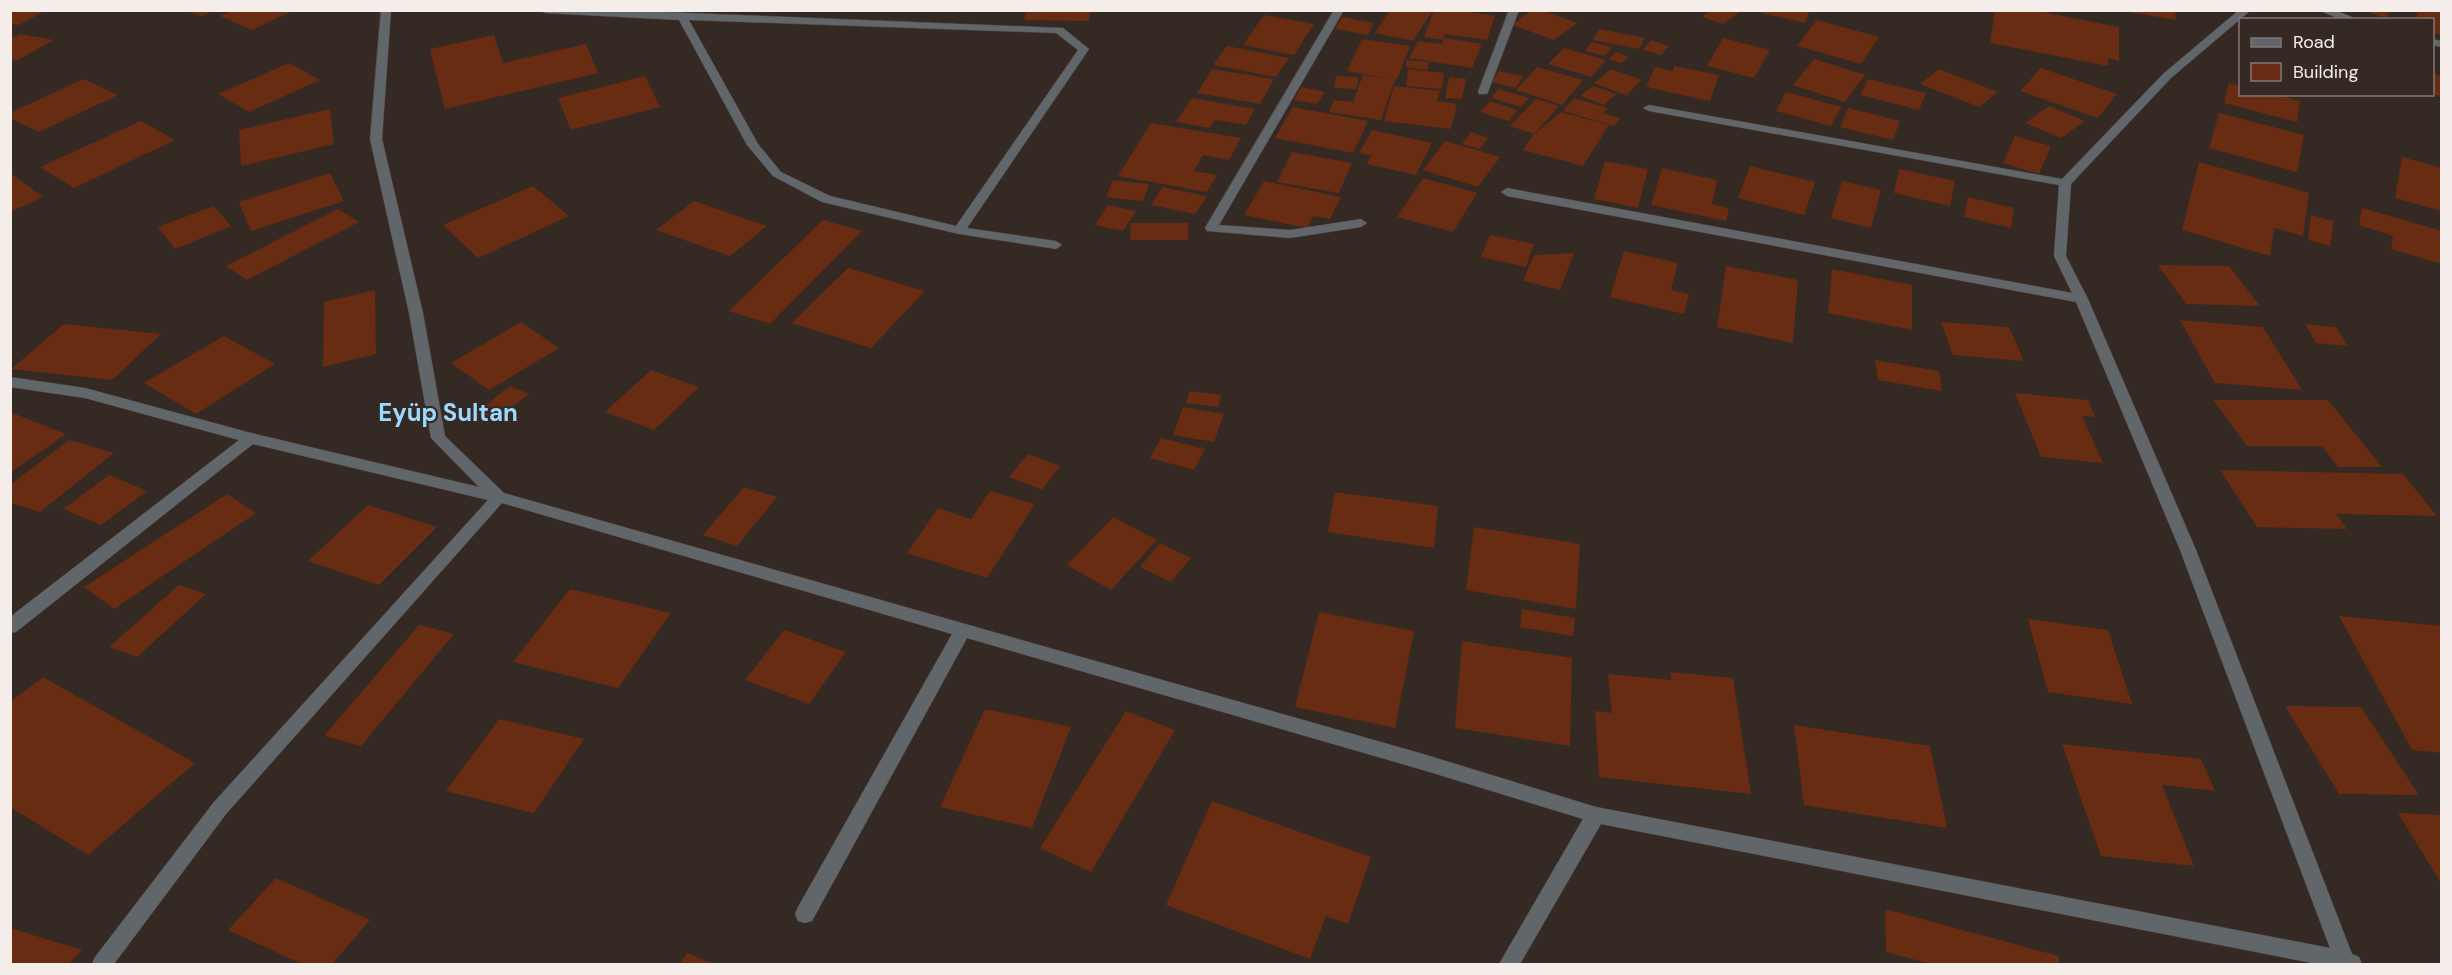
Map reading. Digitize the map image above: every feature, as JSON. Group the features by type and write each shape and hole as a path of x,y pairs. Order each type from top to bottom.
{"street":[{"path":"386,10 376,140 416,313 438,438 499,497"},
{"path":"545,10 1059,30 1084,49 959,230"},
{"path":"1339,10 1211,228 1290,234 1361,223"},
{"path":"1483,92 1514,10"},
{"path":"2246,10 2168,76 2065,183 2061,256 2188,550 2347,963"},
{"path":"2322,10 2348,18"},
{"path":"682,16 753,145 777,174 826,199 959,230 1056,245"},
{"path":"1649,108 2065,183"},
{"path":"1507,192 2081,299"},
{"path":"10,382 85,393 251,438 499,497 1423,762 1596,815 2347,963"},
{"path":"10,627 251,438"},
{"path":"102,964 220,808 499,497"},
{"path":"805,914 962,631"},
{"path":"1509,964 1596,815"}],"building":[{"path":"10,10 46,10 19,25 10,24"},
{"path":"183,10 214,10 202,16"},
{"path":"233,10 294,10 252,30 220,16"},
{"path":"1027,10 1091,10 1089,21 1024,20"},
{"path":"1390,10 1433,10 1413,41 1375,33"},
{"path":"1434,10 1456,10 1495,16 1487,40 1445,34 1443,40 1424,37"},
{"path":"1532,10 1542,10 1577,23 1554,40 1512,25"},
{"path":"1711,10 1742,10 1723,24 1702,17"},
{"path":"1762,10 1810,10 1805,23 1761,13"},
{"path":"1995,10 2033,10 2119,27 2119,61 2108,58 2108,66 1990,43"},
{"path":"2129,10 2175,10 2176,20 2129,12"},
{"path":"2362,10 2390,10 2386,18"},
{"path":"2418,10 2442,10 2442,35 2434,33 2434,18 2416,18"},
{"path":"1264,15 1314,24 1294,55 1243,45"},
{"path":"1342,17 1374,23 1368,35 1335,29"},
{"path":"1817,20 1879,37 1861,64 1797,46"},
{"path":"1599,29 1645,38 1639,49 1593,40"},
{"path":"20,34 54,40 16,61 10,60 10,39"},
{"path":"494,35 503,63 586,44 598,73 445,109 430,49"},
{"path":"1445,38 1482,44 1472,68 1409,58 1418,41 1441,44"},
{"path":"1723,38 1770,50 1754,78 1707,66"},
{"path":"1362,39 1410,46 1397,79 1395,79 1381,120 1329,112 1334,100 1353,102 1363,75 1390,79 1347,71"},
{"path":"1651,40 1669,46 1661,55 1643,50"},
{"path":"1591,42 1612,47 1605,56 1585,51"},
{"path":"1227,46 1289,58 1276,77 1213,65"},
{"path":"1564,48 1606,60 1591,77 1548,64"},
{"path":"1616,52 1629,57 1621,63 1608,59"},
{"path":"1814,59 1865,75 1845,102 1793,85"},
{"path":"1407,60 1429,62 1427,70 1405,67"},
{"path":"289,63 320,80 249,112 218,94"},
{"path":"1674,66 1719,75 1710,101 1646,87 1655,67 1673,71"},
{"path":"1537,67 1583,80 1562,105 1516,90"},
{"path":"2041,68 2117,94 2098,118 2020,91"},
{"path":"1212,69 1274,79 1260,104 1197,93"},
{"path":"1408,69 1444,73 1442,89 1406,86"},
{"path":"1611,69 1642,80 1626,95 1594,83"},
{"path":"1939,69 1998,92 1979,107 1920,84"},
{"path":"1499,71 1523,76 1516,88 1492,82"},
{"path":"2434,74 2442,76 2442,97 2434,95"},
{"path":"645,76 660,107 571,130 558,98"},
{"path":"1336,76 1358,77 1357,89 1334,88"},
{"path":"1449,77 1466,79 1462,99 1445,98"},
{"path":"83,79 118,95 39,132 10,118 10,113"},
{"path":"1868,79 1926,93 1919,110 1860,95"},
{"path":"2229,83 2239,86 2239,96 2281,96 2300,101 2297,122 2224,103"},
{"path":"1394,86 1440,91 1437,101 1457,104 1451,129 1384,121"},
{"path":"1593,86 1616,94 1604,105 1580,96"},
{"path":"1301,87 1325,92 1317,104 1294,100"},
{"path":"1499,89 1529,98 1521,107 1491,98"},
{"path":"1786,92 1841,107 1831,126 1776,111"},
{"path":"1192,98 1255,109 1246,125 1215,120 1210,128 1176,122"},
{"path":"1574,98 1608,108 1603,113 1620,118 1614,126 1563,111"},
{"path":"1536,99 1559,106 1534,134 1510,126"},
{"path":"1490,101 1518,110 1509,121 1480,112"},
{"path":"2049,106 2085,121 2061,138 2025,123"},
{"path":"1293,107 1368,121 1353,153 1275,138"},
{"path":"1848,108 1900,121 1893,140 1840,127"},
{"path":"330,109 334,144 241,166 239,130"},
{"path":"1561,112 1609,125 1583,166 1523,150 1533,135"},
{"path":"2219,113 2304,135 2297,172 2209,148"},
{"path":"141,121 175,140 74,188 40,167"},
{"path":"1151,123 1241,138 1229,160 1203,155 1194,171 1217,175 1207,192 1118,176"},
{"path":"1372,130 1432,143 1416,175 1367,164 1371,156 1359,153"},
{"path":"1471,132 1488,138 1480,149 1462,144"},
{"path":"2015,136 2051,146 2039,174 2003,163"},
{"path":"1445,141 1500,157 1478,187 1423,170"},
{"path":"1292,152 1352,163 1339,193 1277,182"},
{"path":"2402,157 2442,168 2442,211 2395,198"},
{"path":"1605,161 1648,169 1638,208 1594,199"},
{"path":"2199,162 2309,193 2303,236 2274,228 2270,256 2182,230"},
{"path":"1750,166 1815,182 1804,215 1738,198"},
{"path":"1662,168 1717,180 1712,204 1729,208 1726,221 1651,205"},
{"path":"1899,169 1955,181 1950,206 1894,193"},
{"path":"10,173 43,197 10,212"},
{"path":"330,173 344,201 251,231 239,202"},
{"path":"1423,178 1477,193 1453,232 1397,217"},
{"path":"1113,180 1149,184 1143,201 1106,197"},
{"path":"1264,181 1341,197 1330,219 1313,216 1307,228 1244,215"},
{"path":"1842,181 1881,190 1871,228 1831,218"},
{"path":"533,186 569,216 478,258 443,225"},
{"path":"1162,187 1207,196 1195,214 1151,205"},
{"path":"1968,197 2014,208 2011,228 1964,217"},
{"path":"694,201 767,226 730,256 656,230"},
{"path":"1108,205 1136,211 1123,231 1095,225"},
{"path":"214,206 231,226 175,249 158,227"},
{"path":"2362,208 2442,231 2442,264 2391,249 2393,236 2359,225"},
{"path":"338,209 359,222 247,280 226,266"},
{"path":"2311,215 2334,221 2330,246 2308,240"},
{"path":"823,220 862,231 770,324 729,311"},
{"path":"1131,223 1188,223 1188,240 1130,240"},
{"path":"1490,235 1534,244 1526,267 1481,257"},
{"path":"1624,251 1678,263 1671,290 1689,294 1684,314 1610,297"},
{"path":"1574,253 1560,290 1523,281 1534,255"},
{"path":"2158,265 2229,266 2260,306 2186,304"},
{"path":"1726,266 1798,280 1793,343 1717,327"},
{"path":"848,268 925,291 871,348 792,323"},
{"path":"1832,269 1912,285 1912,330 1828,313"},
{"path":"375,290 376,354 323,367 324,302"},
{"path":"2180,320 2263,327 2302,390 2215,383"},
{"path":"521,322 559,348 489,390 451,363"},
{"path":"1941,322 2009,327 2024,361 1953,355"},
{"path":"64,324 161,334 112,380 11,369"},
{"path":"2305,324 2336,327 2348,346 2316,343"},
{"path":"224,336 275,364 196,414 144,383"},
{"path":"1875,360 1939,371 1942,391 1878,380"},
{"path":"651,370 699,387 654,430 605,412"},
{"path":"510,386 529,394 495,420 476,413"},
{"path":"1190,391 1222,395 1218,407 1186,403"},
{"path":"2015,393 2088,400 2095,417 2082,416 2103,463 2041,457"},
{"path":"2213,400 2328,400 2382,467 2338,467 2322,446 2247,446"},
{"path":"1183,407 1224,414 1214,442 1173,435"},
{"path":"10,412 66,434 10,473"},
{"path":"1161,438 1205,449 1194,470 1150,458"},
{"path":"69,440 114,453 40,512 10,503 10,485"},
{"path":"1028,454 1060,466 1042,490 1009,477"},
{"path":"2220,470 2403,474 2437,516 2336,514 2347,529 2257,527"},
{"path":"109,475 147,491 101,525 63,509"},
{"path":"744,487 777,497 737,546 703,535"},
{"path":"990,491 1035,504 987,578 907,553 938,508 971,519"},
{"path":"1335,492 1438,506 1434,548 1328,532"},
{"path":"227,494 256,513 114,609 84,587"},
{"path":"368,505 437,527 379,585 308,561"},
{"path":"1113,517 1157,540 1111,590 1067,565"},
{"path":"1474,527 1580,544 1576,609 1466,590"},
{"path":"1160,543 1191,558 1171,582 1140,567"},
{"path":"179,585 206,594 137,657 109,647"},
{"path":"570,589 671,613 618,688 513,662"},
{"path":"1522,609 1575,618 1573,636 1520,627"},
{"path":"1319,612 1414,631 1395,728 1295,707"},
{"path":"2339,616 2442,626 2442,753 2412,750"},
{"path":"2028,619 2108,630 2132,704 2048,692"},
{"path":"419,625 454,634 361,746 324,736"},
{"path":"784,630 846,652 809,704 745,680"},
{"path":"1462,641 1572,658 1570,746 1455,728"},
{"path":"1670,672 1733,678 1751,794 1599,777 1595,711 1612,713 1608,674 1672,680"},
{"path":"43,677 195,763 88,855 10,807 10,702"},
{"path":"2285,706 2361,707 2419,795 2339,794"},
{"path":"985,709 1071,727 1032,828 940,807"},
{"path":"1126,711 1175,730 1091,872 1040,848"},
{"path":"499,719 584,739 534,813 446,791"},
{"path":"1794,725 1930,746 1947,828 1804,805"},
{"path":"2062,744 2201,759 2215,791 2162,785 2194,866 2101,856"},
{"path":"1212,801 1371,857 1348,924 1326,916 1310,959 1166,905"},
{"path":"2398,813 2442,815 2442,885"},
{"path":"276,878 370,920 332,964 302,964 228,930"},
{"path":"1885,909 2059,956 2059,964 1931,964 1886,952"},
{"path":"10,928 82,950 69,964 10,964"},
{"path":"687,953 714,964 680,964"}],"district":[{"name":"Eyüp Sultan","path":"448,413"}]}
